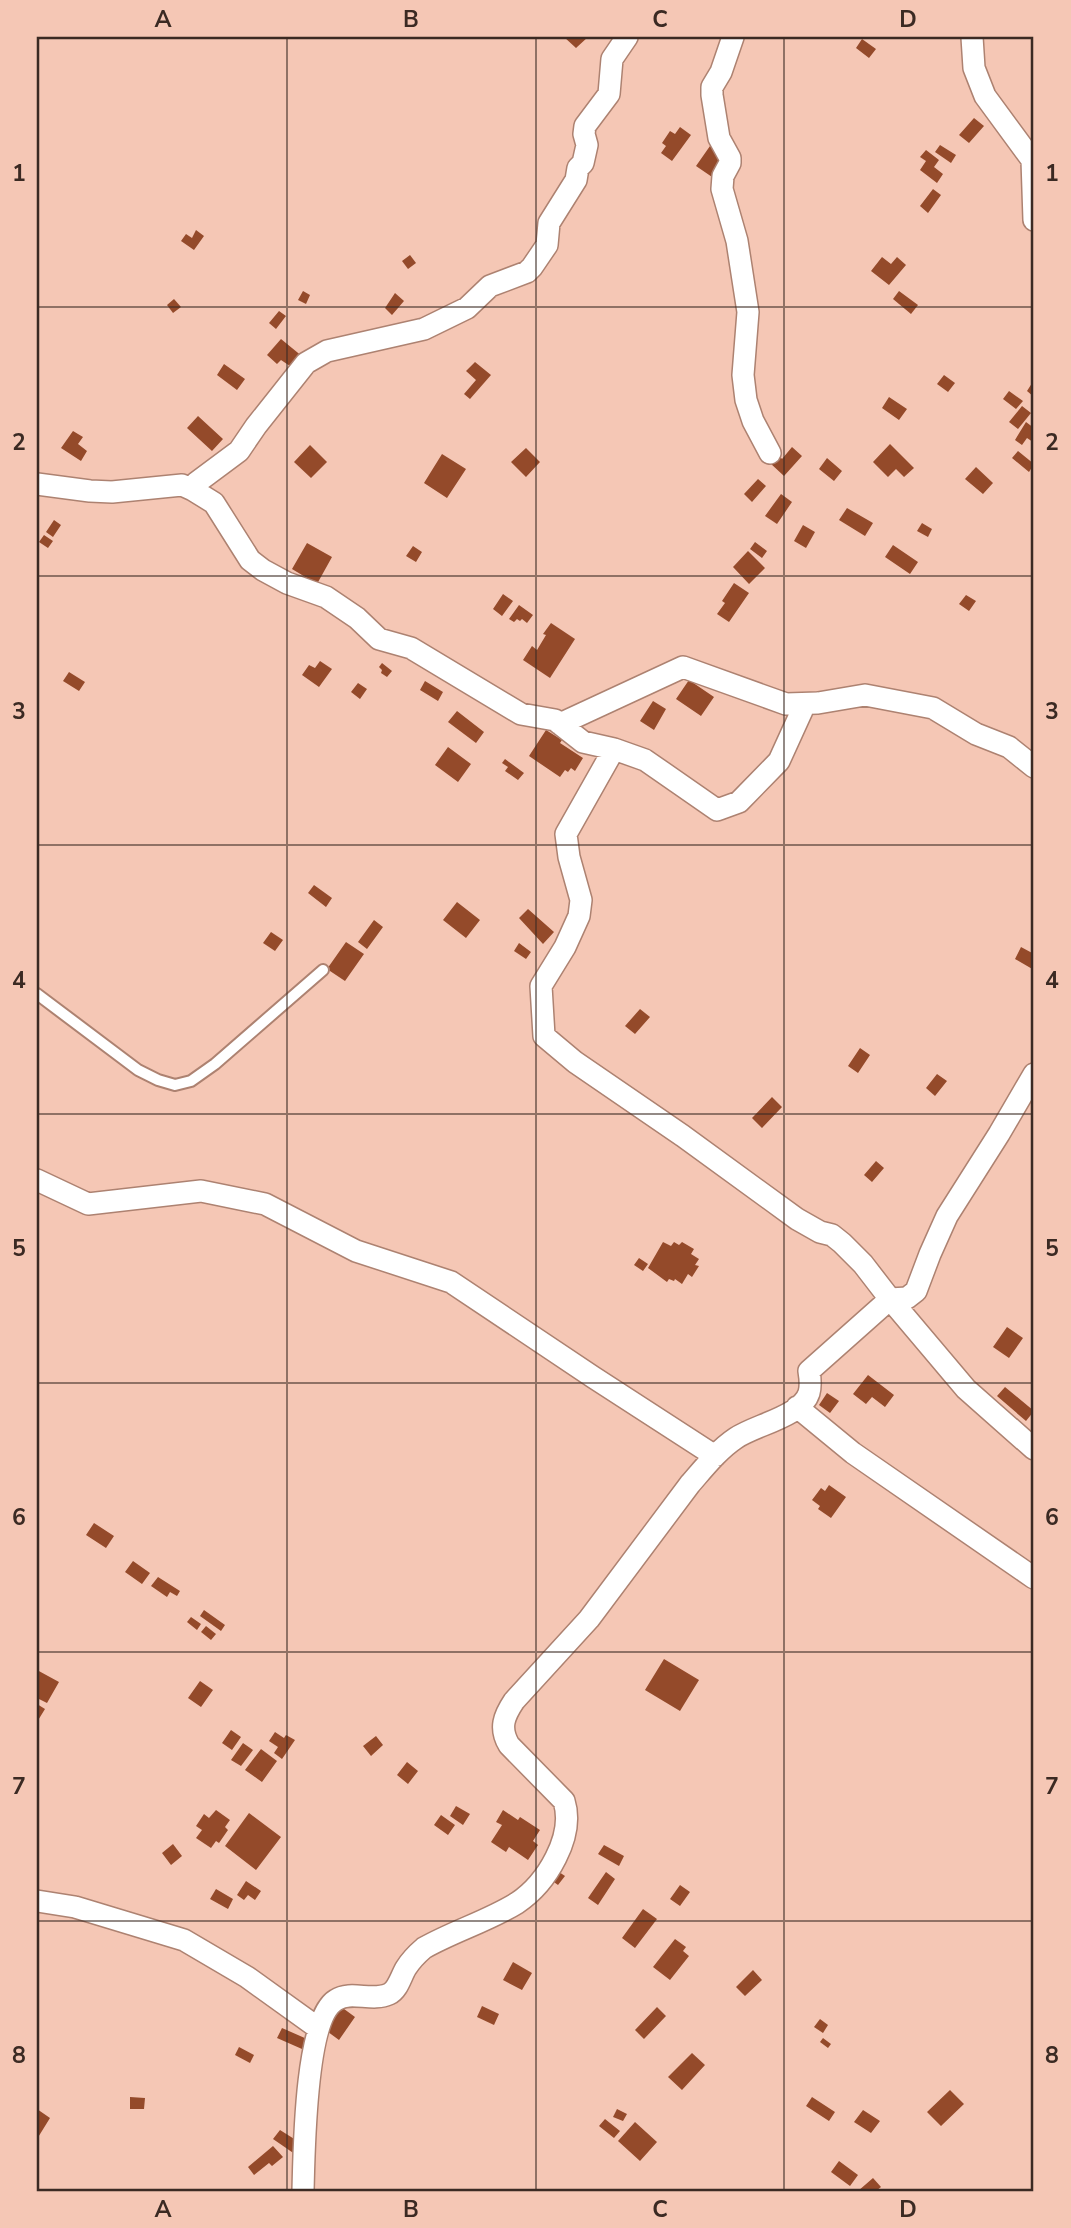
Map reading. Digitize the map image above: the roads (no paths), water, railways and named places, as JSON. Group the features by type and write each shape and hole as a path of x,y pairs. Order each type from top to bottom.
{"street":[{"path":"193,490 196,483 239,452 306,363 327,351 424,329 467,308 490,286 527,272 532,267 547,245 549,223 576,180 578,168 585,155 585,126 609,94 612,59 627,37"},
{"path":"733,37 725,62 712,87 712,95 719,138 726,146 730,158 723,176 722,190 737,241 748,312 743,375 746,400 753,421 771,453"},
{"path":"971,37 974,68 985,96 1032,160 1034,220"},
{"path":"37,484 112,492 182,485 193,490 214,503 243,551 263,570 287,583 326,597 357,618 379,639 411,648 521,714 555,720 583,742 645,760 717,810 739,802 779,761 805,704"},
{"path":"560,724 683,667 786,704 805,704 865,695 933,708 976,734 1009,747 1034,766"},
{"path":"614,749 566,834 569,857 581,900 579,916 565,947 541,986 544,1036 575,1062 797,1219 820,1232 832,1234 863,1264 966,1389 1034,1449"},
{"path":"303,2191 307,2105 318,2028 325,2010 335,2000 343,1997 377,1997 389,1994 418,1954 433,1943 521,1900 550,1867 564,1842 568,1813 564,1801 509,1745 503,1735 505,1714 580,1630 690,1484 715,1456 738,1437 797,1407 809,1393 809,1371 890,1299 907,1298 916,1291 947,1216 1034,1073"},
{"path":"37,1180 88,1204 201,1191 265,1204 356,1251 451,1282 715,1456"},
{"path":"797,1407 853,1453 1034,1578"},
{"path":"37,1901 75,1907 184,1940 247,1977 318,2028"}],"lane":[{"path":"37,994 138,1070 175,1085 191,1081 215,1064 323,970"}]}
